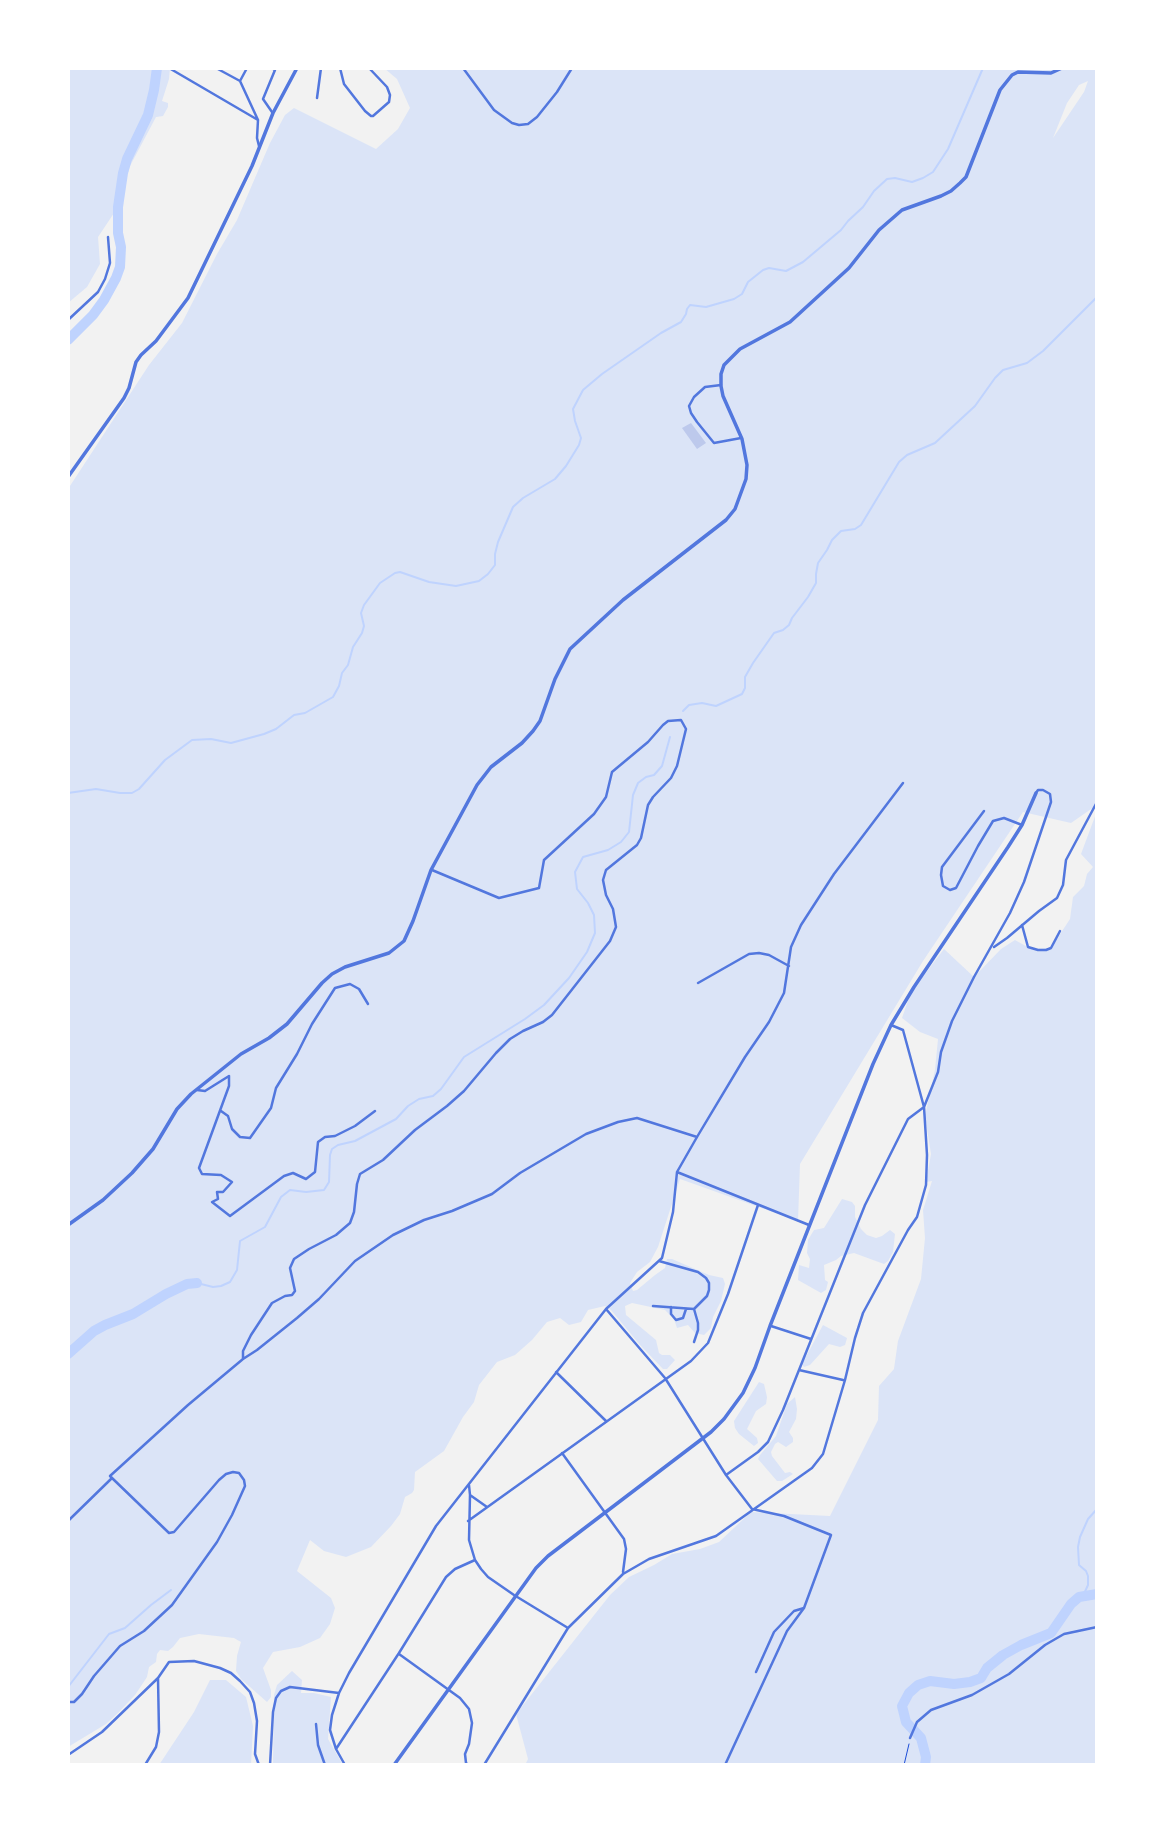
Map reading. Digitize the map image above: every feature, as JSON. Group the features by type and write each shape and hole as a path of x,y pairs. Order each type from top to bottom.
{"street":[{"path":"169,68 258,120"},
{"path":"216,68 240,80 258,120 257,138 260,148"},
{"path":"240,80 247,68"},
{"path":"271,68 275,70 263,99 273,113"},
{"path":"68,477 124,398 136,362 156,341 188,298 260,148 273,113 297,68"},
{"path":"317,99 321,68"},
{"path":"340,68 344,84 365,111 373,116 389,102 390,95 387,87 369,68"},
{"path":"463,68 494,110 519,125 528,124 537,117 572,68"},
{"path":"68,1225 103,1200 132,1172 153,1149 177,1109 195,1090 241,1054 287,1024 332,974 397,948 408,934 431,870 445,841 483,776 497,761 522,743 540,721 569,649 623,600 726,520 735,509 746,479 747,465 746,452 723,396 721,374 724,365 740,349 790,322 849,268 890,220 911,206 941,197 966,177 1000,90 1008,78 1018,72 1051,73 1062,68"},
{"path":"68,320 98,292 105,279 110,263 108,237"},
{"path":"721,384 705,387 694,397 689,406 691,413 714,443 741,439"},
{"path":"243,1359 247,1343 272,1303 292,1295 295,1291 290,1268 294,1259 350,1223 360,1174 383,1160 415,1130 456,1099 510,1040 543,1023 552,1015 610,941 616,927 603,880 606,870 637,845 648,805 671,778 677,766 685,729 681,720 668,721 612,772 606,797 594,814 544,860 538,888 499,898 431,870"},
{"path":"345,1765 330,1730 338,1693 436,1525 607,1309 662,1258 673,1212 677,1172 784,993 791,947 801,925 812,905 903,783"},
{"path":"394,1765 536,1568 703,1438 743,1394 873,1064 891,1025 1022,825 1036,793 1043,790 1050,794 1051,802 1024,882 952,1021 938,1072 924,1107 908,1119 865,1205 768,1442 726,1475"},
{"path":"991,948 1057,898 1063,885 1066,860 1097,802"},
{"path":"984,811 942,867 943,886 950,890 956,888 993,821 1004,818 1022,825"},
{"path":"1022,925 1028,947 1038,950 1051,948 1060,931"},
{"path":"698,983 749,954 769,955 789,966"},
{"path":"220,1111 228,1116 232,1129 240,1137 250,1139 271,1108 276,1088 335,988 350,984 359,989 368,1004"},
{"path":"484,1765 568,1628 623,1574 649,1559 716,1536 812,1468 823,1454 863,1313 908,1230 918,1217 926,1182 928,1156 924,1107 903,1030 891,1025"},
{"path":"195,1090 205,1091 229,1076 229,1086 199,1168 202,1174 221,1175 232,1182 223,1192 217,1192 218,1199 212,1202 230,1216 284,1176 293,1173 306,1179 316,1172 318,1142 355,1126 375,1111"},
{"path":"68,1521 112,1478 110,1476 149,1440 243,1359 319,1299 355,1261 393,1235 492,1194 520,1173 586,1134 618,1122 636,1118 697,1136"},
{"path":"677,1172 809,1225"},
{"path":"468,1521 691,1361 708,1343 728,1294 758,1205"},
{"path":"865,1205 872,1208"},
{"path":"653,1306 694,1308 707,1296 709,1283 698,1272 659,1261"},
{"path":"671,1307 671,1314 676,1320 682,1318 686,1309"},
{"path":"694,1308 698,1323 694,1342"},
{"path":"607,1309 665,1378 726,1475 752,1509 784,1516 831,1535 804,1608 788,1631 725,1765"},
{"path":"770,1326 811,1339"},
{"path":"799,1370 845,1380"},
{"path":"556,1371 606,1421"},
{"path":"562,1452 624,1539 626,1549 623,1574"},
{"path":"68,1702 74,1702 82,1694 120,1646 144,1631 172,1605 217,1542 241,1498 244,1486 244,1480 239,1473 226,1474 174,1532 169,1533 112,1478"},
{"path":"469,1485 469,1540 475,1560 488,1577 568,1628"},
{"path":"470,1495 486,1507"},
{"path":"336,1749 446,1577 455,1569 475,1560"},
{"path":"756,1672 774,1632 794,1611 804,1608"},
{"path":"910,1738 917,1722 931,1710 972,1695 1009,1675 1045,1645 1064,1634 1097,1627"},
{"path":"399,1653 460,1698 469,1709 471,1732 465,1754 468,1765"},
{"path":"68,1755 102,1732 158,1678 169,1662 194,1661 231,1673 250,1692 257,1721 255,1754 259,1765"},
{"path":"145,1765 156,1747 159,1732 158,1678"},
{"path":"270,1765 273,1712 276,1698 281,1691 290,1687 338,1693"},
{"path":"316,1724 318,1745 326,1765"}],"path":[{"path":"904,1765 910,1738"}],"shaded area":[{"path":"68,68 170,68 162,101 168,103 168,107 163,116 156,117 130,166 116,210 98,237 100,264 87,287 68,303"},
{"path":"384,68 1097,68 1097,803 1071,823 1023,812 923,961 800,1164 798,1221 680,1179 658,1247 650,1262 637,1272 630,1283 633,1291 665,1268 667,1259 723,1278 725,1284 711,1328 704,1335 695,1333 688,1325 677,1328 674,1319 665,1310 632,1303 625,1306 626,1315 656,1340 659,1353 670,1355 675,1360 667,1369 663,1369 605,1306 588,1310 581,1322 569,1325 560,1318 547,1322 515,1355 497,1362 479,1385 474,1402 444,1451 415,1472 414,1490 405,1497 400,1514 371,1547 346,1557 324,1551 310,1540 297,1571 331,1598 335,1608 330,1624 320,1638 300,1647 273,1652 263,1668 271,1690 271,1697 267,1702 241,1679 236,1671 241,1642 234,1638 199,1634 180,1638 168,1651 160,1650 156,1662 149,1667 147,1677 135,1695 118,1713 106,1724 68,1747 68,489 149,365 182,323 237,220 285,115 294,108 376,149 398,129 410,108 397,79","holes":["1088,81 1084,92 1053,138 1067,103 1079,85"]},
{"path":"1097,811 1097,1765 525,1765 528,1759 516,1714 610,1595 629,1577 672,1554 719,1542 751,1512 830,1516 878,1420 879,1386 894,1369 898,1341 921,1279 925,1238 923,1210 932,1181 926,1182 931,1154 925,1116 935,1070 938,1039 920,1032 902,1018 911,992 944,949 974,977 1001,949 1015,940 1031,949 1051,948 1070,919 1073,897 1084,886 1087,874 1093,867 1081,854"},
{"path":"842,1199 855,1206 855,1217 867,1235 876,1238 890,1230 895,1234 893,1252 884,1264 854,1253 824,1265 825,1280 828,1282 826,1290 821,1293 798,1280 799,1265 809,1268 808,1240 814,1230 824,1228"},
{"path":"823,1325 847,1338 845,1345 840,1347 829,1344 810,1365 804,1367 802,1364"},
{"path":"759,1382 764,1384 767,1397 766,1404 756,1411 747,1429 757,1438 758,1443 754,1446 739,1434 734,1421"},
{"path":"795,1397 796,1419 789,1432 793,1442 786,1447 778,1442 771,1452 785,1473 793,1474 777,1481 758,1459 776,1436 787,1404"},
{"path":"292,1671 302,1680 301,1693 331,1697 328,1739 343,1765 273,1765 274,1695 277,1685"},
{"path":"210,1680 226,1680 246,1697 253,1726 251,1765 159,1765 194,1712"}],"building":[{"path":"691,423 706,443 697,449 682,428"}],"waterway":[{"path":"68,340 104,300 120,267 118,207 123,173 148,115 157,68"},
{"path":"68,793 96,789 132,793 139,789 165,760 192,740 211,739 231,743 264,734 276,729 294,715 305,713 333,697 353,647 362,633 364,626 361,613 364,605 380,583 400,572 429,582 456,586 479,581 488,574 495,565 498,542 513,507 555,479 579,445 581,438 573,409 583,390 661,333 681,322 690,305 706,307 734,299 742,294 748,282 763,270 769,268 786,271 803,262 841,230 887,179 912,182 933,172 948,149 983,68"},
{"path":"683,711 689,705 702,703 716,706 742,694 745,677 753,663 774,633 789,625 808,597 816,583 818,563 832,540 841,531 855,529 861,525 899,462 907,455 935,443 975,406 1003,370 1027,363 1043,351 1097,297"},
{"path":"197,1283 213,1287 230,1282 237,1270 240,1241 265,1227 281,1197 290,1190 324,1190 329,1182 332,1149 355,1141 396,1119 419,1099 433,1096 464,1057 544,1005 569,978 587,952 595,933 594,915 577,889 575,872 583,857 608,850 621,842 629,832 633,795 638,783 654,775 662,766 670,737"},
{"path":"68,1354 94,1331 133,1314 187,1284 197,1283"},
{"path":"1083,1596 1088,1585 1088,1576 1079,1565 1078,1547 1088,1519 1097,1509"},
{"path":"68,1687 109,1634 125,1628 171,1590"},
{"path":"925,1765 926,1757 921,1738 906,1722 902,1706 909,1693 918,1685 930,1681 954,1684 981,1678 987,1668 1003,1655 1051,1633 1079,1597 1097,1594"}]}
